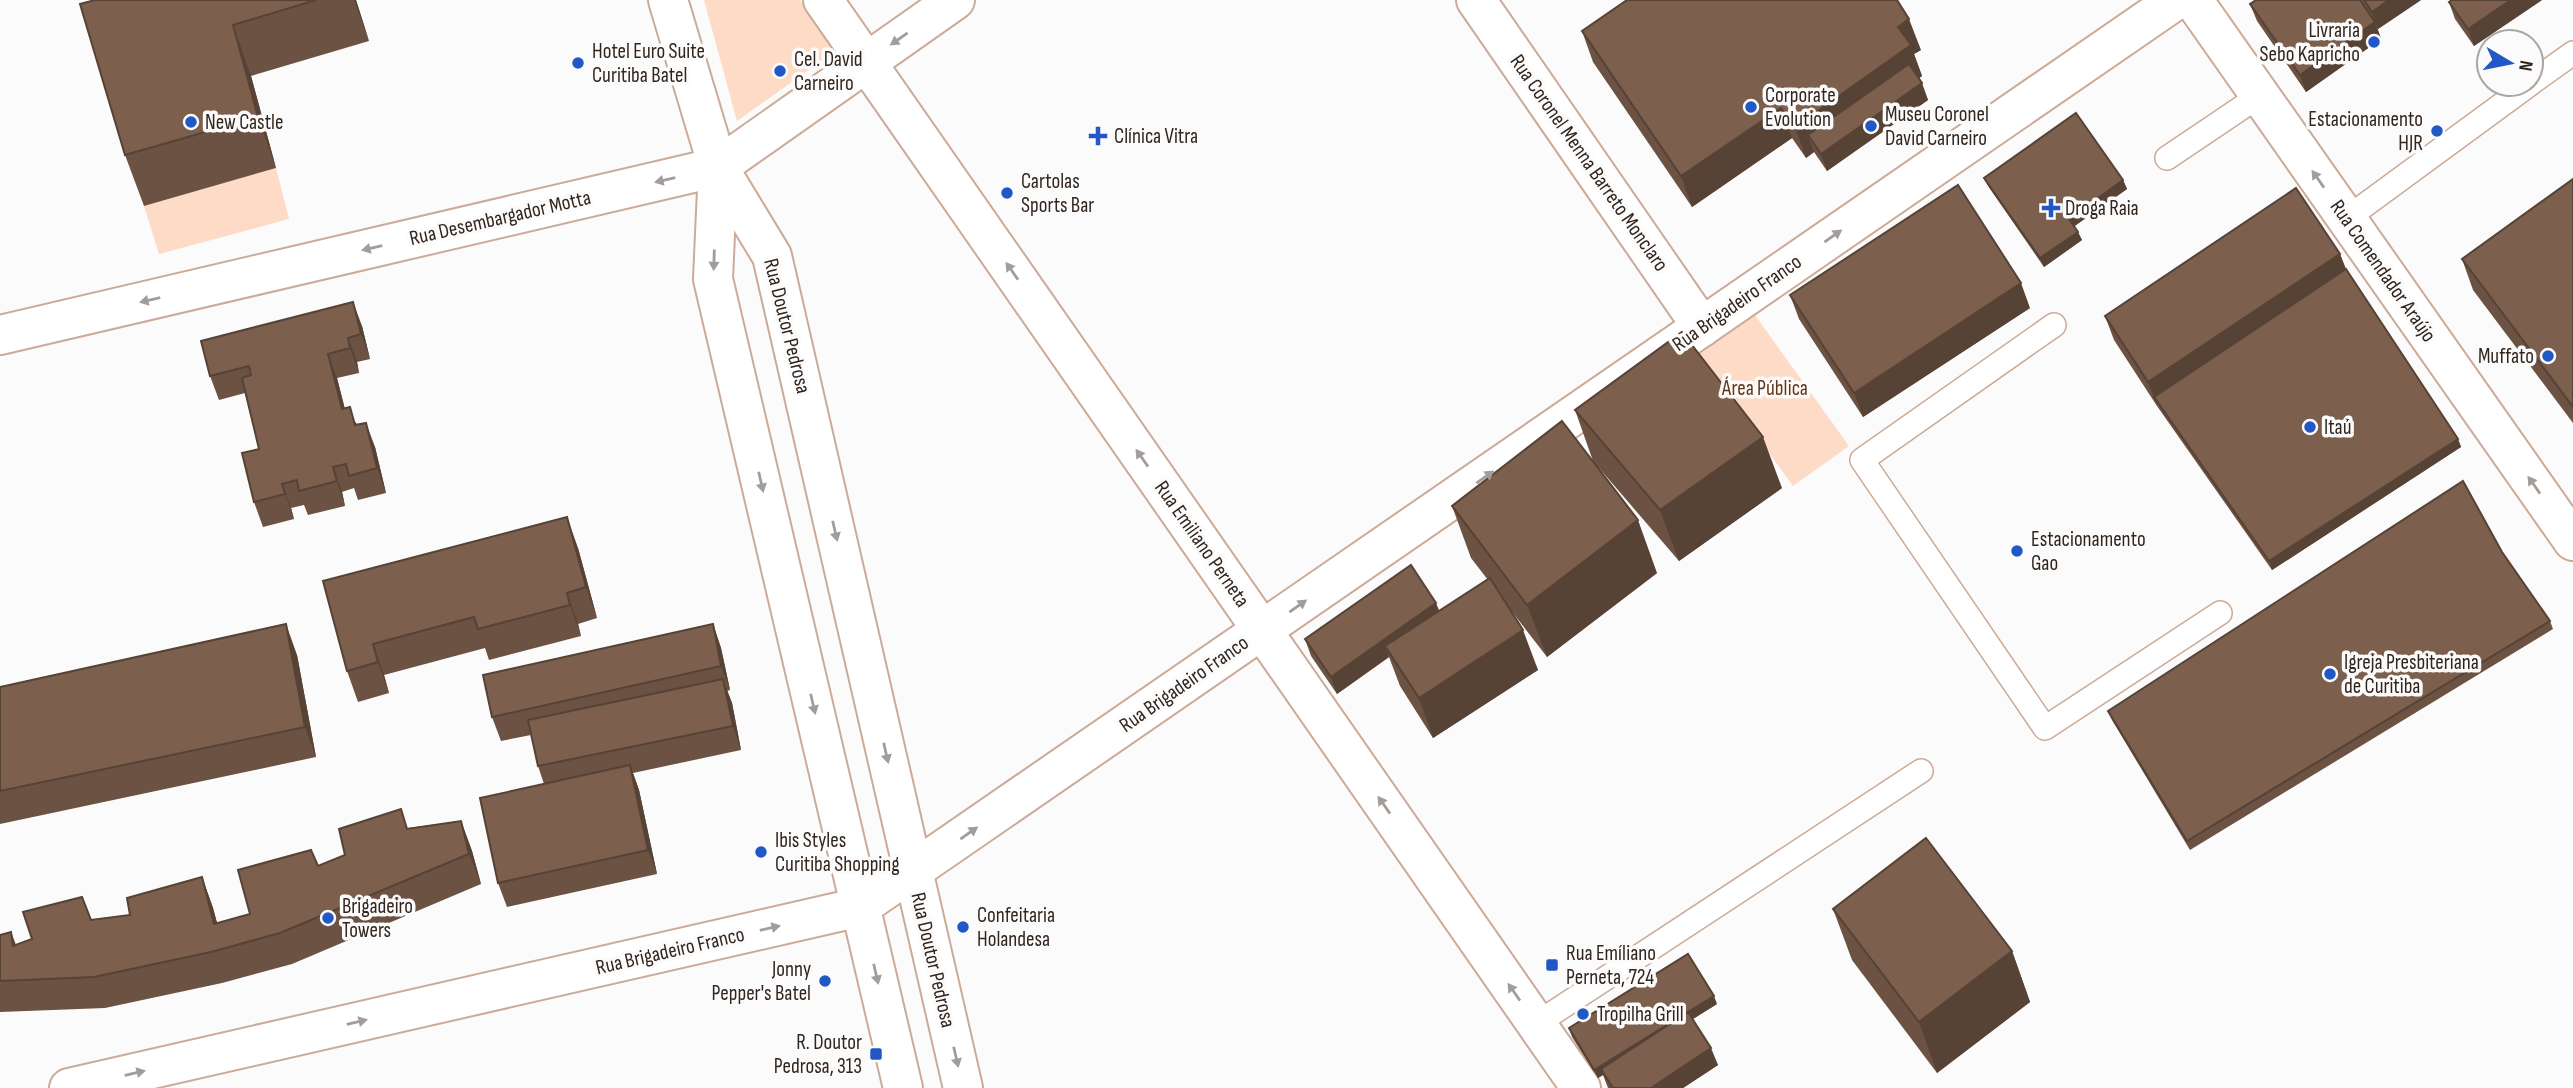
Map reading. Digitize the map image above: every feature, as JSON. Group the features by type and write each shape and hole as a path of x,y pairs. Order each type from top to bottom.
{"main road":[{"path":"668,0 718,167 713,279 903,1088"},
{"name":"Rua Emiliano Perneta","path":"823,0 1581,1088"},
{"name":"Rua Desembargador Motta","path":"0,335 718,167 955,0"},
{"name":"Rua Coronel Menna Barreto Monclaro","path":"1476,0 1702,327"},
{"name":"Rua Brigadeiro Franco","path":"69,1088 860,908 2176,0"},
{"name":"Rua Comendador Araújo","path":"2193,0 2573,541"},
{"name":"Rua Doutor Pedrosa","path":"718,167 772,256 963,1088"}],"lane":[{"path":"2545,73 2573,52"},
{"path":"2167,158 2259,96"},
{"path":"2346,219 2512,98"},
{"path":"2054,325 1862,460 2045,728 2220,613"},
{"path":"1536,1024 1921,771"}],"green space":[{"path":"704,0 800,0 837,50 737,121"},
{"path":"276,168 289,219 159,254 144,206"},
{"name":"Área Pública","path":"1752,311 1849,446 1793,486 1696,352"}],"building":[{"path":"95,0 316,0 233,25 258,117 125,155 80,4"},
{"name":"Corporate Evolution","path":"1627,0 1897,0 1909,19 1898,27 1911,45 1795,127 1781,108 1681,176 1582,31"},
{"path":"2256,0 2360,0 2375,22 2300,75 2250,4"},
{"path":"2364,0 2389,0 2372,12"},
{"path":"2511,0 2468,29 2449,2"},
{"path":"1909,64 1922,83 1821,154 1808,135"},
{"name":"Droga Raia","path":"2076,113 2123,180 2069,219 2078,232 2040,258 1984,178"},
{"name":"Muffato","path":"2573,179 2573,407 2462,259"},
{"path":"1958,185 2021,283 1854,393 1790,295"},
{"path":"2296,188 2340,254 2148,382 2105,316"},
{"name":"Itaú","path":"2346,269 2458,439 2269,561 2154,397"},
{"path":"353,302 361,334 348,338 350,348 328,354 342,409 350,407 355,425 366,423 377,468 349,476 346,464 333,467 337,481 299,491 297,480 282,484 285,494 254,502 242,453 259,449 242,378 251,375 249,366 210,376 201,341"},
{"path":"1682,332 1763,437 1660,510 1575,410"},
{"path":"1562,421 1638,520 1527,605 1452,506"},
{"name":"Igreja Presbiteriana de Curitiba","path":"2463,481 2502,552 2550,621 2187,841 2108,711"},
{"path":"567,517 586,587 567,593 570,605 478,629 474,617 373,644 378,662 347,671 323,581"},
{"path":"1411,565 1436,603 1331,677 1305,639"},
{"path":"1490,578 1523,630 1419,698 1385,646"},
{"path":"286,624 305,727 0,791 0,687"},
{"path":"713,624 721,666 492,717 483,675"},
{"path":"723,679 733,726 538,766 528,720"},
{"path":"630,765 648,850 498,883 480,798"},
{"path":"401,809 407,829 461,821 469,854 280,933 211,952 94,977 0,981 0,935 11,932 13,946 32,939 23,912 82,897 91,920 130,915 127,898 202,877 214,924 250,914 238,870 311,850 318,866 345,855 339,829"},
{"path":"1926,838 2012,951 1919,1022 1833,909"},
{"path":"1688,954 1714,996 1594,1070 1569,1028"},
{"path":"1688,1012 1711,1048 1651,1088 1613,1088 1601,1069"}],"place":[{"name":"Livraria Sebo Kapricho","path":"2374,42"},
{"name":"Hotel Euro Suite Curitiba Batel","path":"578,63"},
{"name":"Cel. David Carneiro","path":"780,71"},
{"name":"Corporate Evolution","path":"1751,107"},
{"name":"New Castle","path":"191,122"},
{"name":"Museu Coronel David Carneiro","path":"1871,126"},
{"name":"Estacionamento HJR","path":"2437,131"},
{"name":"Clínica Vitra","path":"1098,136"},
{"name":"Cartolas Sports Bar","path":"1007,193"},
{"name":"Droga Raia","path":"2051,208"},
{"name":"Muffato","path":"2548,356"},
{"name":"Itaú","path":"2310,427"},
{"name":"Estacionamento Gao","path":"2017,551"},
{"name":"Igreja Presbiteriana de Curitiba","path":"2330,674"},
{"name":"Ibis Styles Curitiba Shopping","path":"761,852"},
{"name":"Brigadeiro Towers","path":"328,918"},
{"name":"Confeitaria Holandesa","path":"963,927"},
{"name":"Rua Emíliano Perneta, 724","path":"1552,965"},
{"name":"Jonny Pepper's Batel","path":"825,981"},
{"name":"Tropilha Grill","path":"1583,1014"},
{"name":"R. Doutor Pedrosa, 313","path":"876,1054"}]}
